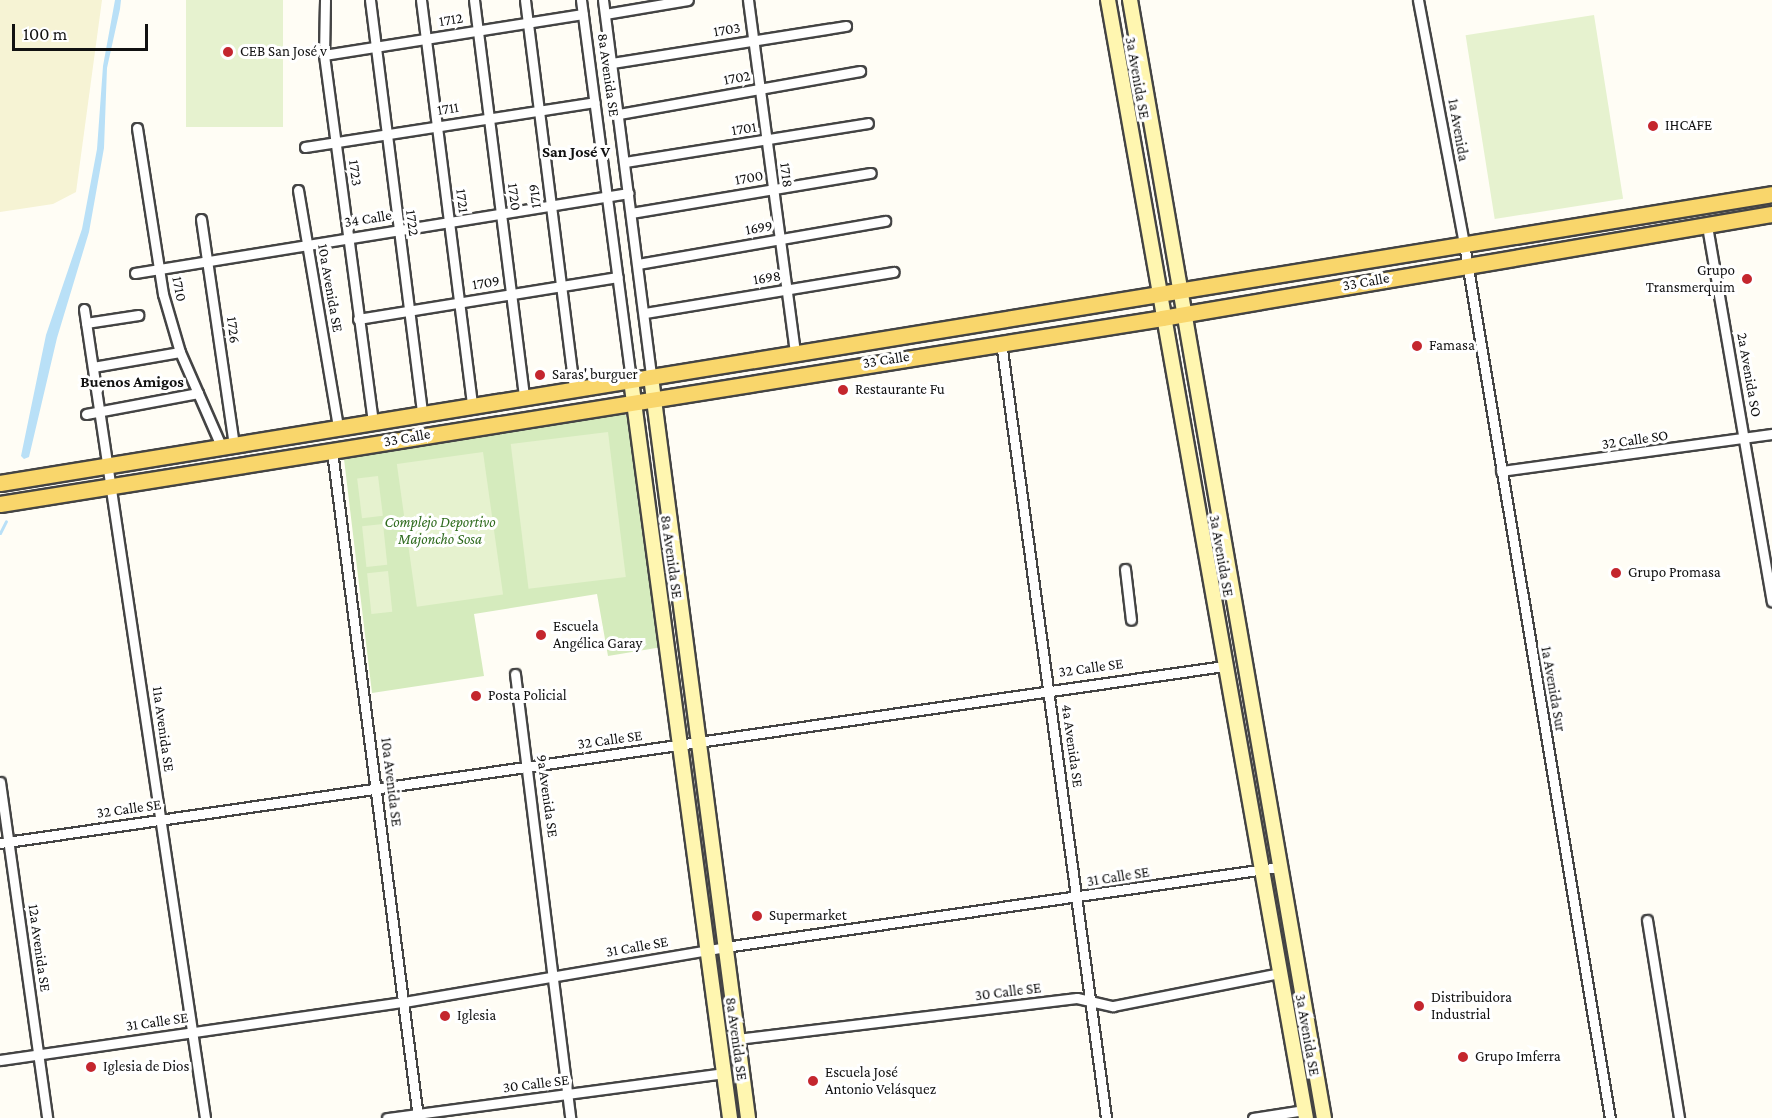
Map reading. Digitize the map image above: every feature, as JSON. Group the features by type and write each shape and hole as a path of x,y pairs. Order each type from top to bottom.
{"main road":[{"name":"33 Calle","path":"0,483 1772,194"},
{"name":"33 Calle","path":"0,504 634,400 1162,318 1772,214"}],"street":[{"name":"1723","path":"325,0 324,55 373,422"},
{"name":"1722","path":"370,0 397,230 422,414"},
{"name":"1721","path":"421,0 472,405"},
{"name":"1720","path":"474,0 524,397"},
{"name":"1719","path":"525,0 574,389"},
{"name":"8a Avenida SE","path":"581,0 730,1118"},
{"name":"8a Avenida SE","path":"603,0 748,1118"},
{"path":"605,14 688,0"},
{"name":"1718","path":"748,0 795,353"},
{"name":"3a Avenida SE","path":"1108,0 1157,294 1305,1114"},
{"name":"3a Avenida SE","path":"1130,0 1178,291 1324,1118"},
{"name":"1a Avenida","path":"1418,0 1466,265"},
{"name":"1712","path":"324,55 583,14"},
{"name":"1703","path":"612,63 846,26"},
{"name":"1702","path":"619,114 860,71"},
{"name":"1711","path":"306,147 595,102"},
{"name":"1701","path":"625,162 868,123"},
{"name":"1710","path":"137,128 160,269 180,352 198,393 228,445"},
{"name":"1700","path":"631,213 871,173"},
{"name":"10a Avenida SE","path":"298,190 338,427"},
{"name":"34 Calle","path":"135,273 629,193"},
{"name":"1726","path":"201,219 209,261 228,445"},
{"name":"1699","path":"638,264 885,221"},
{"name":"2a Avenida SO","path":"1707,226 1772,601"},
{"name":"1a Avenida Sur","path":"1466,265 1610,1118"},
{"name":"1698","path":"645,313 894,272"},
{"name":"1709","path":"358,319 618,277"},
{"name":"11a Avenida SE","path":"84,309 205,1118"},
{"path":"86,323 138,315"},
{"name":"4a Avenida SE","path":"1001,342 1050,688 1089,1002 1106,1118"},
{"path":"93,368 180,352"},
{"path":"86,414 198,393"},
{"name":"32 Calle SO","path":"1501,471 1772,434"},
{"name":"10a Avenida SE","path":"333,451 418,1116"},
{"path":"1125,569 1131,620"},
{"name":"32 Calle SE","path":"4,842 680,746 1050,688 1224,666"},
{"name":"9a Avenida SE","path":"515,674 548,922 552,977"},
{"name":"12a Avenida SE","path":"0,782 4,842 48,1118"},
{"name":"31 Calle SE","path":"0,1060 404,1002 725,947 1077,898 1279,867"},
{"path":"1647,920 1679,1118"},
{"name":"30 Calle SE","path":"737,1039 1077,998 1113,1006 1280,973"},
{"path":"552,977 570,1118"},
{"name":"30 Calle SE","path":"387,1118 418,1116 724,1073"},
{"path":"1253,1118 1305,1114"}],"shaded area":[{"path":"0,0 102,0 76,192 53,204 0,212"}],"green space":[{"path":"186,0 283,0 283,127 186,127"},
{"path":"1594,15 1623,199 1495,219 1466,35"},
{"name":"Complejo Deportivo Majoncho Sosa","path":"620,411 630,419 662,647 608,656 597,594 474,614 484,676 372,693 344,459"},
{"path":"608,432 626,577 529,589 511,444"},
{"path":"483,452 503,595 417,607 397,464"},
{"path":"378,476 383,516 362,518 357,479"},
{"path":"383,524 387,565 366,567 362,526"},
{"path":"388,571 392,612 371,614 367,573"}],"water":[{"path":"115,0 121,0 107,68 104,148 89,232 57,338 29,457 24,459 21,456 46,335 82,229 97,149 103,66"}],"waterway":[{"path":"0,533 6,521"}],"place":[{"name":"CEB San José v","path":"228,52"},
{"name":"IHCAFE","path":"1653,126"},
{"name":"Grupo Transmerquim","path":"1747,279"},
{"name":"Famasa","path":"1417,346"},
{"name":"Saras' burguer","path":"540,375"},
{"name":"Restaurante Fu","path":"843,390"},
{"name":"Grupo Promasa","path":"1616,573"},
{"name":"Escuela Angélica Garay","path":"541,635"},
{"name":"Posta Policial","path":"476,696"},
{"name":"Supermarket","path":"757,916"},
{"name":"Distribuidora Industrial","path":"1419,1006"},
{"name":"Iglesia","path":"445,1016"},
{"name":"Grupo Imferra","path":"1463,1057"},
{"name":"Iglesia de Dios","path":"91,1067"},
{"name":"Escuela José Antonio Velásquez","path":"813,1081"}],"district":[{"name":"San José V","path":"576,152"},
{"name":"Buenos Amigos","path":"132,382"}]}
